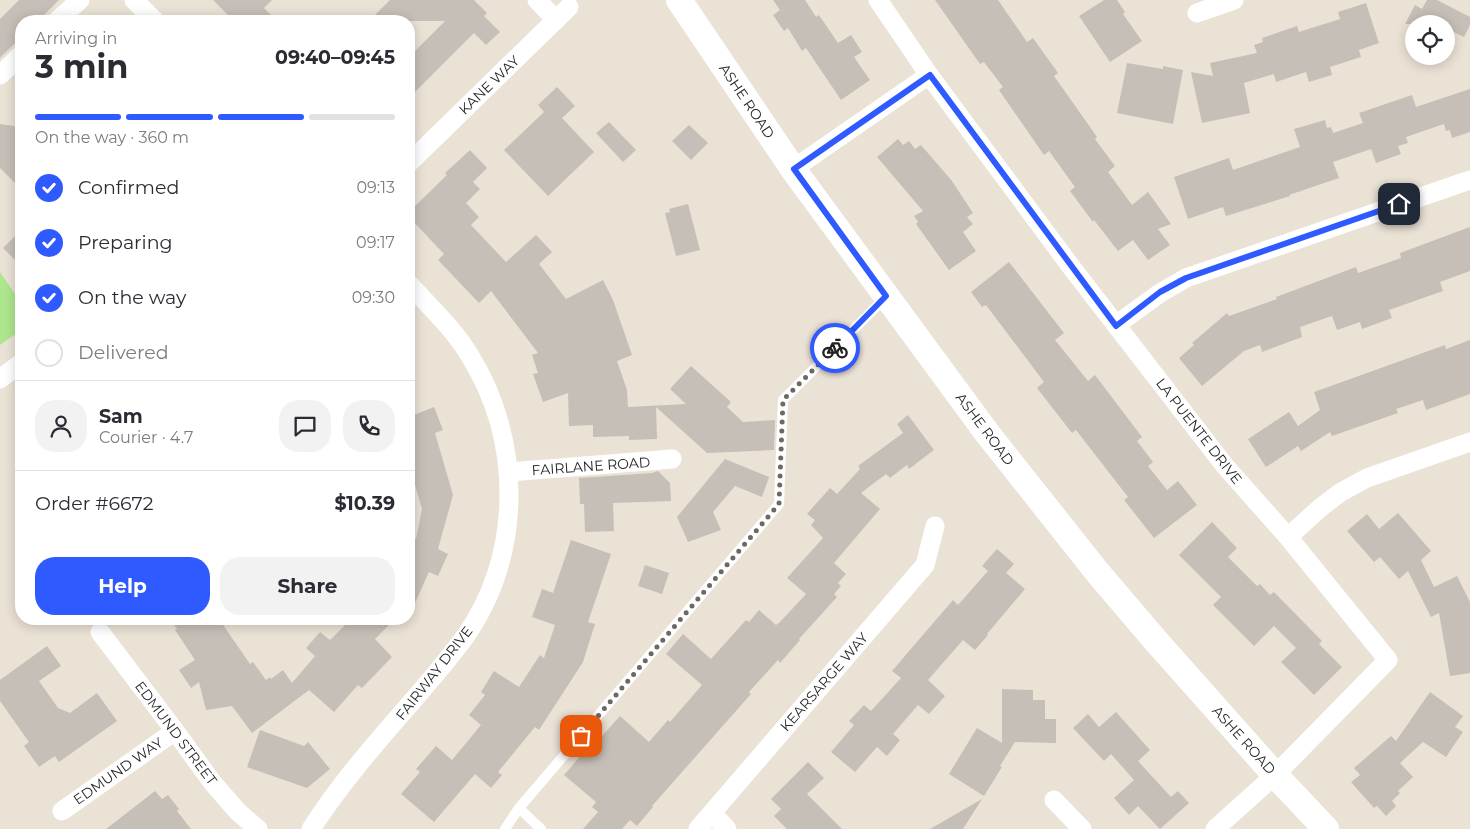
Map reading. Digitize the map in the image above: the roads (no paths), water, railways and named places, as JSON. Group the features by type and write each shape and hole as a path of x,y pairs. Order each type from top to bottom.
{"street":[{"path":"64,15 80,0"},
{"path":"134,0 149,15"},
{"name":"KANE WAY","path":"415,157 562,14 537,0"},
{"name":"ASHE ROAD","path":"680,0 794,169 987,434 1098,573 1156,641 1274,775 1326,829"},
{"name":"LA PUENTE DRIVE","path":"878,0 930,75 1116,326 1225,466 1288,537 1388,660 1274,775 1215,829"},
{"path":"1198,12 1234,0"},
{"path":"0,75 15,61"},
{"path":"794,169 930,75"},
{"path":"1116,326 1160,292 1186,278 1470,180"},
{"name":"FAIRWAY DRIVE","path":"311,829 340,787 467,634 483,607 497,574 506,539 509,508 509,472 506,446 498,416 487,386 470,355 448,326 415,290"},
{"path":"0,379 15,368"},
{"path":"1288,537 1341,492 1367,478 1470,442"},
{"name":"FAIRLANE ROAD","path":"509,472 672,459"},
{"name":"KEARSARGE WAY","path":"698,829 925,565 935,526"},
{"name":"EDMUND STREET","path":"100,632 212,782 238,812 258,829"},
{"name":"EDMUND WAY","path":"62,811 175,731"},
{"path":"1054,800 1082,829"},
{"path":"712,813 727,829"}],"lane":[{"path":"505,829 519,808 779,504 783,400 886,296"},
{"path":"519,808 541,829"}]}
